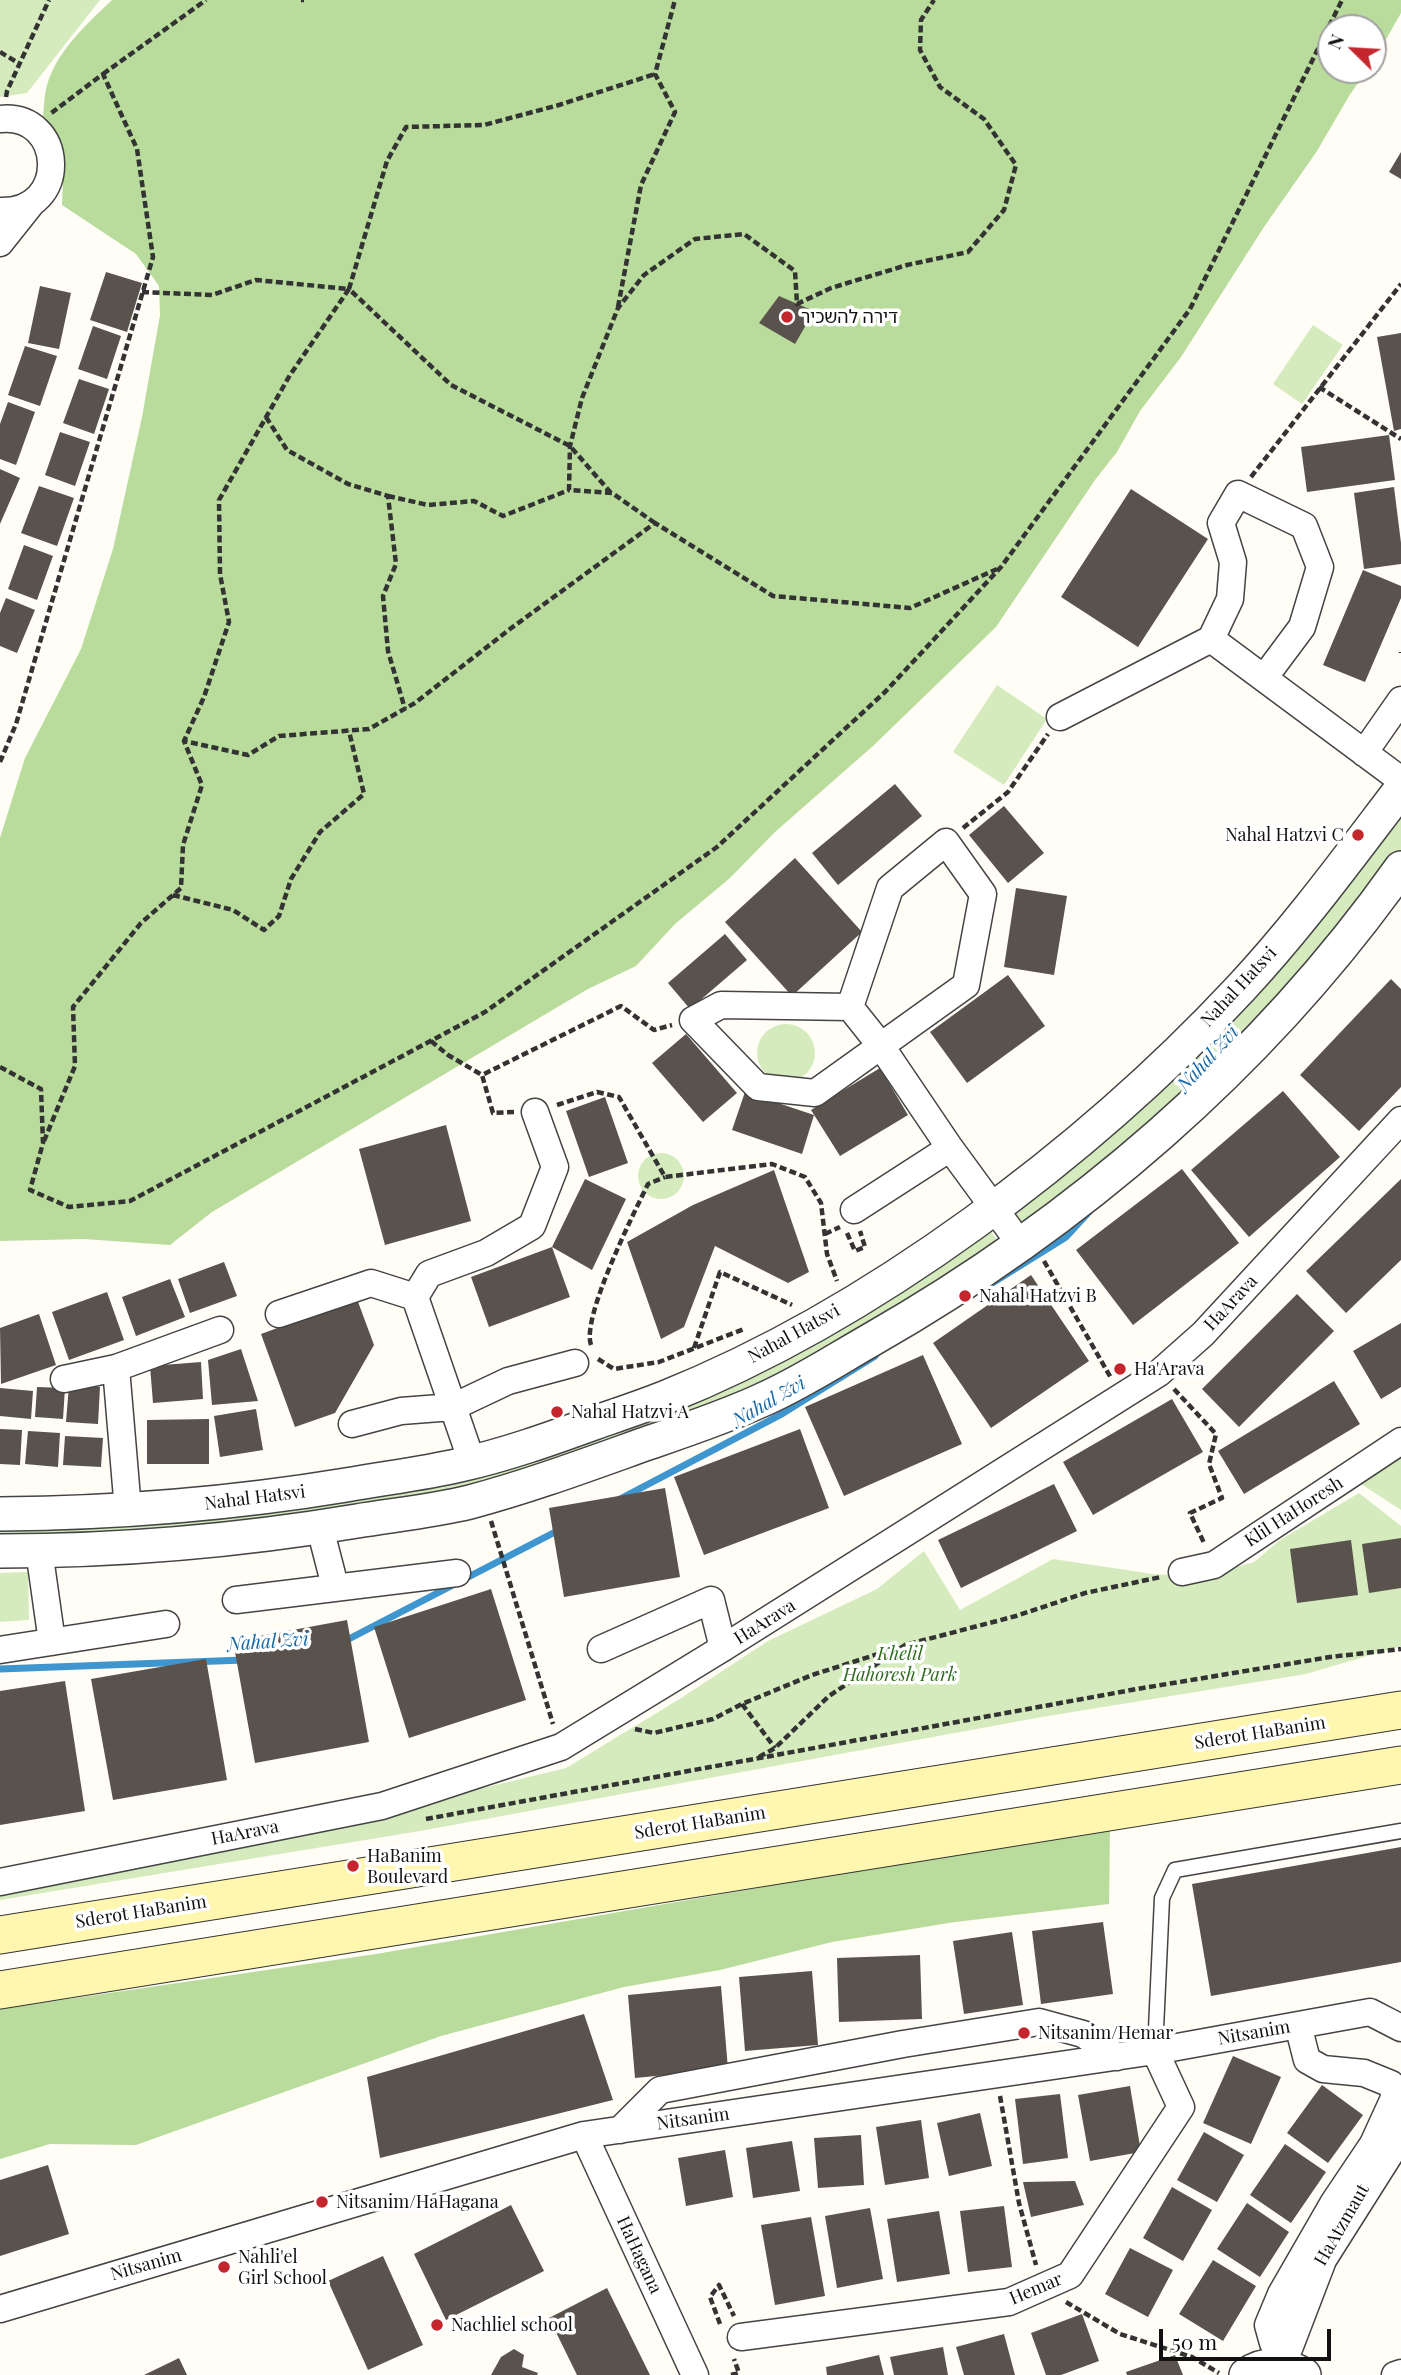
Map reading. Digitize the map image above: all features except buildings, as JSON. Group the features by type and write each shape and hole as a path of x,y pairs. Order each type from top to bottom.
{"main road":[{"name":"Sderot HaBanim","path":"0,1935 1401,1710"},
{"path":"0,1990 1401,1765"}],"street":[{"path":"0,243 46,188 52,166 50,151 44,138 33,127 20,120 3,119"},
{"path":"0,211 17,210 31,204"},
{"path":"1060,717 1211,639 1230,599 1233,562 1221,523 1238,494 1304,526 1320,567 1302,627 1264,678"},
{"path":"1211,639 1401,780"},
{"path":"1364,753 1401,700"},
{"name":"Nahal Hatsvi","path":"0,1514 186,1507 295,1494 412,1475 472,1462 573,1431 666,1397 804,1330 923,1258 994,1206 1117,1108 1241,988 1401,789"},
{"path":"946,842 983,894 966,985 815,1093 758,1087 693,1020 721,1004 850,1007 890,888 946,842"},
{"path":"0,1551 189,1544 320,1528 431,1509 484,1497 585,1466 762,1400 943,1299 1026,1242 1152,1141 1219,1081 1338,951 1401,868"},
{"path":"850,1007 881,1046 950,1148 994,1206 1026,1242"},
{"path":"415,1297 429,1274 486,1254 532,1226 555,1167 535,1112"},
{"name":"HaArava","path":"0,1882 382,1806 561,1747 1159,1373 1203,1334 1401,1120"},
{"path":"854,1210 950,1148"},
{"path":"279,1314 371,1283 415,1297"},
{"path":"415,1297 472,1462"},
{"path":"64,1379 116,1368 220,1331"},
{"path":"352,1424 401,1410 453,1407 508,1381 575,1363"},
{"path":"116,1368 128,1510"},
{"name":"Klil HaHoresh","path":"1182,1572 1214,1565 1401,1441"},
{"path":"320,1528 335,1586"},
{"path":"39,1550 52,1642"},
{"path":"236,1600 457,1573"},
{"path":"601,1649 711,1600 723,1648"},
{"path":"0,1650 166,1624"},
{"name":"Nitsanim","path":"0,2309 584,2135 1117,2057 1370,2012 1401,2028"},
{"path":"620,2130 660,2090 903,2044 1039,2022 1083,2034 1117,2057"},
{"path":"1288,2366 1273,2343 1268,2325 1281,2294 1334,2202 1373,2144 1395,2096 1391,2084 1364,2073 1323,2069 1307,2060 1298,2025"},
{"name":"Hemar","path":"741,2337 1009,2302 1070,2275 1181,2107 1155,2051"},
{"name":"HaAtzmaut","path":"1288,2366 1320,2258 1401,2130"},
{"name":"HaHagana","path":"584,2135 695,2375"},
{"path":"1246,2375 1263,2366 1288,2366"},
{"path":"1395,2375 1401,2373"}],"lane":[{"path":"1155,2051 1162,1898 1175,1870 1401,1831"}],"path":[{"path":"3,119 7,92 49,0"},
{"path":"33,127 206,0"},
{"path":"569,491 570,446 582,398 618,308 641,185 675,112 655,74 675,0"},
{"path":"618,308 644,275 695,239 744,234 795,271 797,304 831,288 906,265 968,252 1004,210 1016,165 984,119 940,87 920,50 920,20 934,0"},
{"path":"655,74 559,105 484,125 406,127 387,161 349,289 290,375 219,500 220,574 229,622 204,697 184,741 202,785 183,845 181,888 141,923 73,1007 75,1066 43,1143 30,1190 69,1207 130,1201 485,1012 717,847 885,692 1001,567 1190,309 1342,0"},
{"path":"0,52 20,64"},
{"path":"0,762 16,724 153,257 137,149 103,74"},
{"path":"142,292 212,295 257,279 349,289 451,385 570,446 612,493 773,596 911,608 1001,567"},
{"path":"1238,494 1401,284"},
{"path":"1319,387 1401,439"},
{"path":"266,417 287,450 348,484 387,496 428,505 474,501 503,516 569,491 612,493"},
{"path":"387,496 396,564 383,596 387,651 405,709"},
{"path":"184,741 248,755 279,736 369,729 405,709 655,523"},
{"path":"946,842 1008,792 1060,717"},
{"path":"173,895 233,910 264,930 279,916 291,879 320,832 365,794 349,731"},
{"path":"482,1075 621,1006 654,1030 693,1020"},
{"path":"431,1041 448,1055 482,1075 493,1113 535,1112 597,1093 620,1097 665,1177"},
{"path":"0,1068 41,1089 43,1143"},
{"path":"589,1338 592,1318 624,1235 648,1184 665,1177 772,1164 805,1177 821,1203 827,1254 838,1282 828,1289"},
{"path":"1026,1242 1122,1396"},
{"path":"694,1349 720,1272 797,1308 790,1312"},
{"path":"575,1363 596,1358 614,1369 659,1362 746,1328"},
{"path":"1159,1373 1216,1434 1209,1464 1222,1498 1190,1513 1214,1565"},
{"path":"484,1497 561,1747"},
{"path":"633,1729 654,1732 713,1719 812,1675 905,1645 1016,1616 1085,1593 1182,1572"},
{"path":"755,1760 775,1748 829,1696 905,1645"},
{"path":"419,1820 1137,1689 1329,1657 1401,1649"},
{"path":"742,1704 775,1748"},
{"path":"996,2075 1019,2203 1042,2287 1120,2334 1192,2357 1224,2375"}],"green space":[{"path":"0,0 100,0 27,93 0,97"},
{"path":"112,0 1401,0 1401,13 1387,38 1387,14 1317,14 1317,84 1357,84 1317,151 1264,227 1181,357 1140,411 1117,452 1095,480 996,627 873,746 775,832 730,878 675,924 636,966 588,989 212,1212 170,1245 84,1239 0,1241 0,838 25,758 81,649 113,549 142,417 160,315 159,286 136,254 62,205 63,158 57,136 43,117 46,89 56,63 92,19"},
{"path":"1313,325 1343,345 1302,404 1273,384"},
{"path":"997,685 1047,719 1004,785 953,752"},
{"path":"1401,798 1401,864 1335,950 1028,1236 1006,1205 1112,1120"},
{"path":"786,1024 802,1029 810,1037 815,1053 810,1069 802,1077 786,1082 770,1077 762,1069 757,1053 762,1037 770,1029"},
{"path":"661,1153 677,1160 684,1176 677,1192 661,1199 645,1192 638,1176 645,1160"},
{"path":"985,1220 1004,1254 817,1368 444,1504 0,1547 0,1517 148,1513 581,1433"},
{"path":"1401,1454 1401,1510 1358,1482"},
{"name":"Khelil Hahoresh Park","path":"1359,1493 1401,1526 1401,1646 1306,1674 1042,1717 420,1831 0,1900 0,1882 417,1804 566,1768 768,1641 877,1589 924,1551 960,1610 1053,1559 1153,1574 1203,1577 1254,1562 1280,1540"},
{"path":"28,1572 29,1620 0,1622 0,1573"},
{"path":"1110,1827 1109,1904 955,1922 832,1942 720,1970 624,1987 441,2036 136,2145 50,2144 0,2159 0,2009 376,1954"}],"waterway":[{"name":"Nahal Zvi","path":"989,1285 1066,1237 1089,1212"},
{"name":"Nahal Zvi","path":"620,1499 780,1415 875,1356"},
{"name":"Nahal Zvi","path":"343,1642 559,1530"},
{"name":"Nahal Zvi","path":"0,1669 244,1660"}],"place":[{"name":"דירה להשכיר","path":"787,317"},
{"name":"Nahal Hatzvi C","path":"1358,835"},
{"name":"Nahal Hatzvi B","path":"965,1296"},
{"name":"Ha'Arava","path":"1120,1369"},
{"name":"Nahal Hatzvi A","path":"557,1412"},
{"name":"HaBanim Boulevard","path":"353,1866"},
{"name":"Nitsanim/Hemar","path":"1024,2033"},
{"name":"Nitsanim/HaHagana","path":"322,2202"},
{"name":"Nahli'el Girl School","path":"224,2267"},
{"name":"Nachliel school","path":"437,2325"}]}
